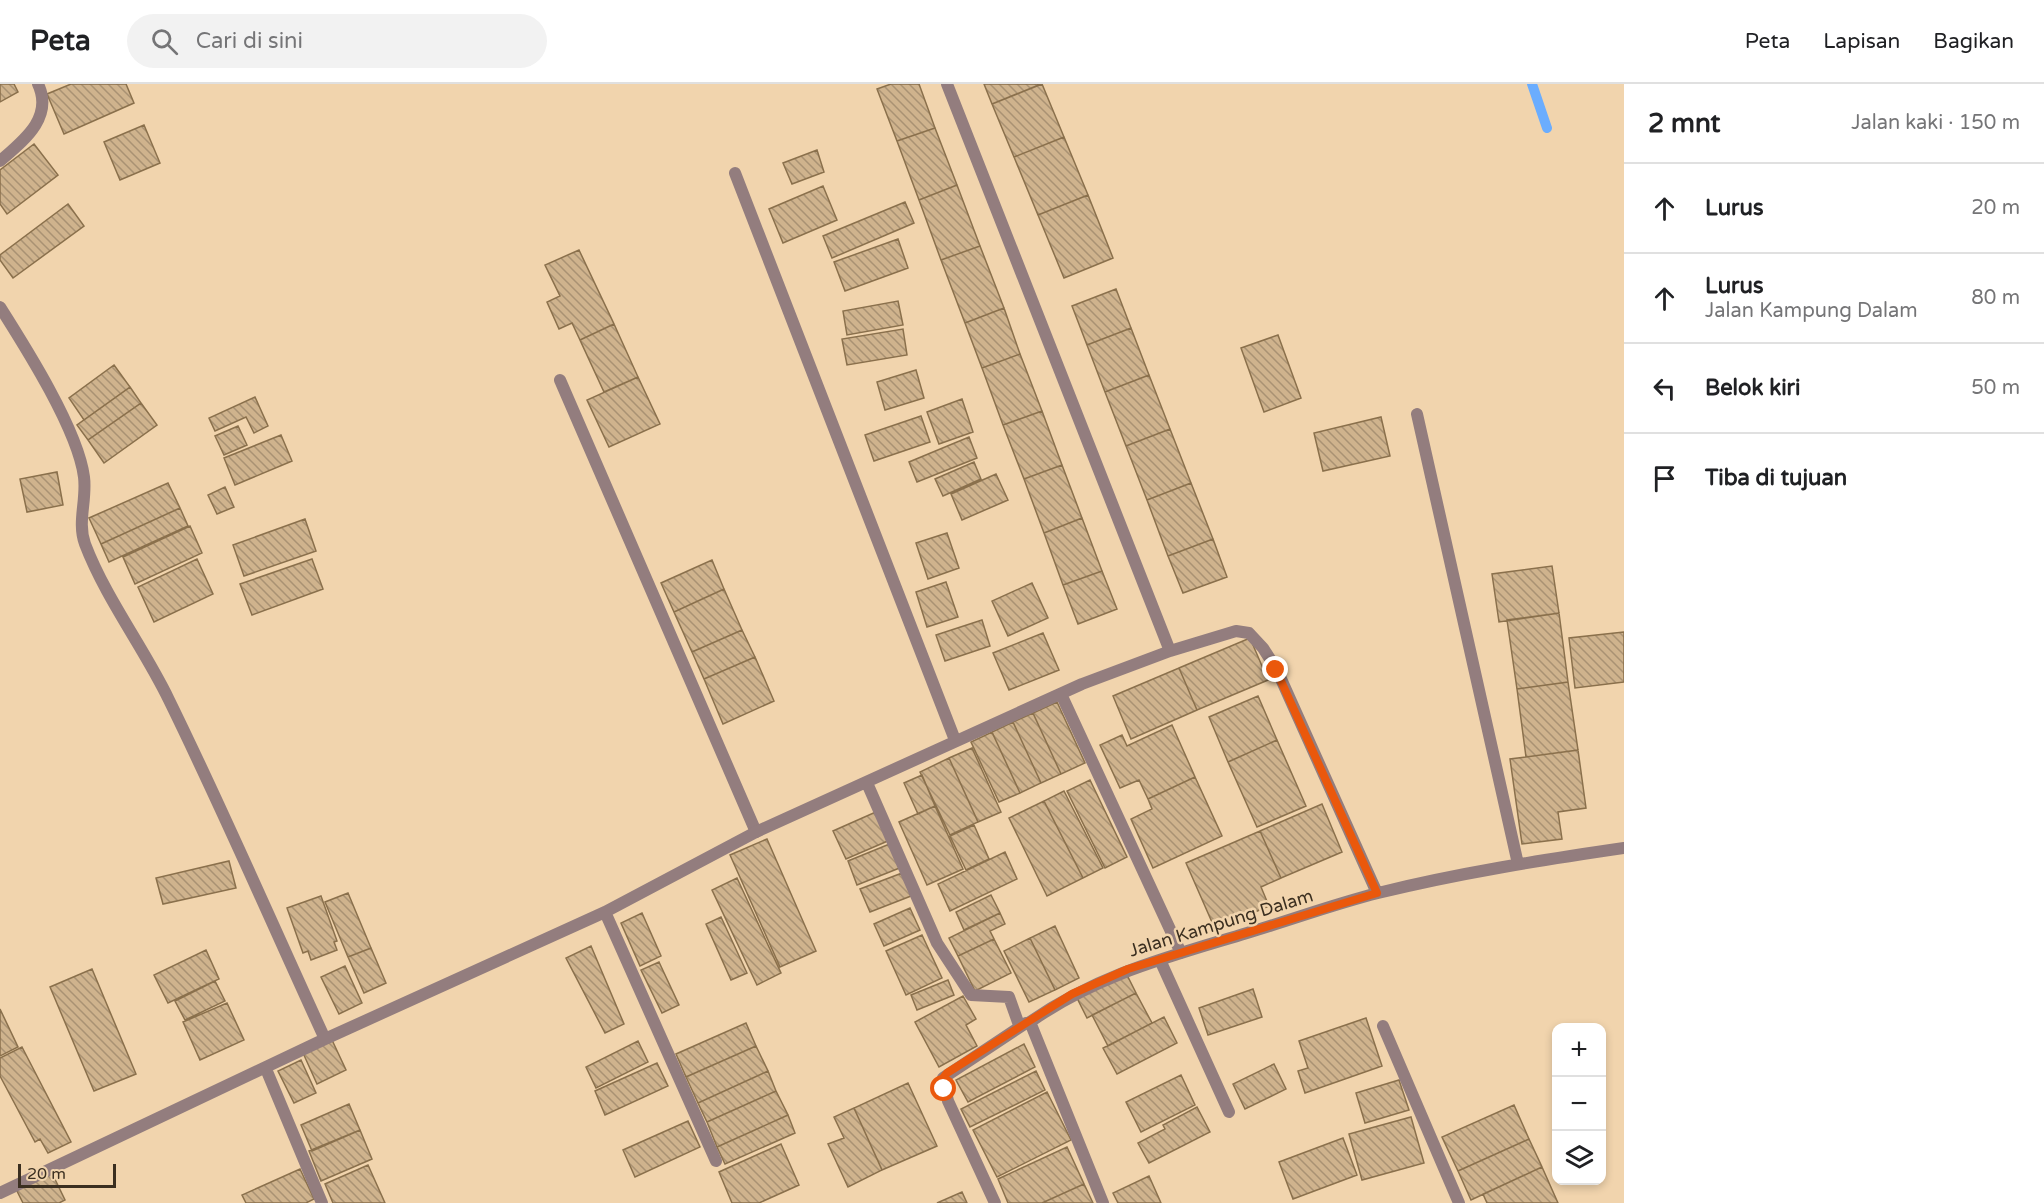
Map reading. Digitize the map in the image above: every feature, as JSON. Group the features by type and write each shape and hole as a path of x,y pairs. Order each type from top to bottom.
{"street":[{"path":"0,161 36,126 43,110 38,84"},
{"path":"947,84 1170,651"},
{"path":"735,173 955,740"},
{"path":"0,307 26,347 60,411 80,459 85,478 81,518 84,543 108,591 169,699 325,1039"},
{"path":"560,380 756,832"},
{"path":"1417,414 1518,864"},
{"path":"0,1193 266,1069 325,1039 605,912 756,832 867,783 955,740 1061,694 1170,651 1236,631 1249,633 1263,648 1276,670 1377,893"},
{"path":"1061,694 1181,953"},
{"path":"867,783 937,943 971,995 1008,996 1024,1024 1103,1203"},
{"name":"Jalan Kampung Dalam","path":"995,1203 948,1101 943,1078 1072,994 1128,969 1377,893 1518,864 1624,848"},
{"path":"605,912 716,1161"},
{"path":"1160,960 1229,1112"},
{"path":"1383,1026 1459,1203"},
{"path":"266,1069 322,1203"}],"building":[{"path":"0,84 14,84 18,92 0,102"},
{"path":"71,84 126,84 134,103 64,134 47,94"},
{"path":"891,84 919,84 935,128 897,141 877,89"},
{"path":"984,84 1041,84 992,104"},
{"path":"1042,84 1064,137 1014,157 992,104"},
{"path":"144,125 160,163 120,180 104,142"},
{"path":"935,128 957,185 919,200 897,141"},
{"path":"1064,137 1088,195 1038,215 1014,157"},
{"path":"34,144 58,175 7,214 0,204 0,170"},
{"path":"817,150 824,172 792,184 783,163"},
{"path":"957,185 980,246 941,260 919,200"},
{"path":"823,186 837,220 783,243 769,209"},
{"path":"1088,195 1113,258 1064,278 1038,215"},
{"path":"905,202 914,223 832,258 823,236"},
{"path":"68,204 84,226 13,278 0,260 0,255"},
{"path":"898,239 908,268 845,291 834,262"},
{"path":"980,246 1004,308 965,323 941,260"},
{"path":"579,250 614,324 580,340 572,323 559,329 547,302 560,296 545,265"},
{"path":"1116,289 1131,328 1087,345 1072,306"},
{"path":"898,301 903,325 847,335 843,311"},
{"path":"1004,308 1020,354 982,368 965,323"},
{"path":"614,324 638,377 604,392 580,340"},
{"path":"1131,328 1149,375 1105,392 1087,345"},
{"path":"903,329 907,355 847,365 842,339"},
{"path":"1278,335 1301,398 1264,412 1241,348"},
{"path":"1020,354 1042,411 1003,425 982,368"},
{"path":"114,365 130,387 84,420 69,398"},
{"path":"916,370 924,398 885,410 877,382"},
{"path":"1149,375 1170,429 1126,446 1105,392"},
{"path":"638,377 660,424 609,447 587,400"},
{"path":"130,387 141,403 88,440 77,425"},
{"path":"255,397 268,426 254,433 246,417 215,431 209,418"},
{"path":"962,399 973,432 939,444 927,412"},
{"path":"141,403 157,425 104,463 88,440"},
{"path":"1042,411 1062,465 1024,479 1003,425"},
{"path":"921,416 930,442 874,461 865,435"},
{"path":"1381,417 1390,456 1323,471 1314,433"},
{"path":"238,426 247,445 224,455 215,436"},
{"path":"1170,429 1191,483 1147,500 1126,446"},
{"path":"281,435 292,461 235,485 224,458"},
{"path":"969,437 977,458 917,482 909,462"},
{"path":"974,462 981,479 943,496 935,479"},
{"path":"1062,465 1082,518 1044,533 1024,479"},
{"path":"57,472 63,505 27,512 20,479"},
{"path":"996,474 1008,500 962,520 951,494"},
{"path":"168,483 180,508 101,544 89,518"},
{"path":"1191,483 1213,539 1168,556 1147,500"},
{"path":"225,487 234,507 217,514 208,495"},
{"path":"180,508 188,526 109,562 101,544"},
{"path":"1082,518 1102,571 1063,585 1044,533"},
{"path":"305,519 316,551 244,576 233,545"},
{"path":"190,526 202,553 135,584 123,557"},
{"path":"947,533 959,568 928,579 916,543"},
{"path":"1213,539 1227,577 1183,593 1168,556"},
{"path":"197,559 213,594 154,622 138,587"},
{"path":"312,559 323,589 252,615 240,584"},
{"path":"712,560 724,589 674,612 661,583"},
{"path":"1552,566 1559,613 1499,622 1492,574"},
{"path":"1102,571 1117,609 1078,624 1063,585"},
{"path":"946,582 958,617 927,627 916,592"},
{"path":"1032,583 1048,618 1008,636 992,601"},
{"path":"724,589 742,630 692,652 674,612"},
{"path":"1559,613 1568,682 1517,689 1507,620"},
{"path":"982,620 990,646 945,661 936,635"},
{"path":"742,630 755,657 704,679 692,652"},
{"path":"1624,632 1624,682 1575,688 1569,638"},
{"path":"1043,633 1059,670 1009,690 993,653"},
{"path":"1250,638 1268,680 1197,710 1179,668"},
{"path":"755,657 774,701 723,724 704,679"},
{"path":"1179,668 1197,710 1131,739 1113,696"},
{"path":"1568,682 1578,750 1526,757 1517,689"},
{"path":"1258,696 1277,740 1228,762 1209,717"},
{"path":"1057,702 1085,763 1061,774 1033,713"},
{"path":"1033,713 1061,774 1041,783 1013,722"},
{"path":"1013,722 1041,783 1020,793 992,732"},
{"path":"1172,725 1195,777 1148,799 1139,780 1120,788 1100,745 1122,735 1127,746"},
{"path":"992,732 1020,793 999,802 971,742"},
{"path":"1277,740 1306,806 1257,827 1228,762"},
{"path":"972,748 1001,812 978,822 949,758"},
{"path":"1578,750 1586,808 1558,812 1562,839 1522,844 1510,759"},
{"path":"949,758 978,822 950,835 920,772"},
{"path":"922,775 935,806 918,814 904,783"},
{"path":"1195,777 1222,836 1153,868 1131,819 1152,809 1148,799"},
{"path":"1090,780 1127,857 1105,868 1067,791"},
{"path":"1064,791 1103,868 1083,878 1044,801"},
{"path":"1044,801 1083,878 1047,896 1009,818"},
{"path":"1322,804 1342,852 1281,878 1260,831"},
{"path":"935,806 963,869 927,885 899,822"},
{"path":"878,811 890,840 846,859 833,831"},
{"path":"974,825 989,859 966,870 950,836"},
{"path":"1260,831 1281,878 1261,887 1269,906 1215,929 1186,863"},
{"path":"767,839 816,951 780,967 730,855"},
{"path":"892,843 902,867 857,885 848,861"},
{"path":"1005,852 1017,879 950,911 938,884"},
{"path":"229,861 236,888 163,904 156,878"},
{"path":"902,873 911,896 870,912 860,889"},
{"path":"737,878 781,973 757,985 712,890"},
{"path":"348,893 371,948 348,957 325,902"},
{"path":"991,895 1000,913 964,930 956,912"},
{"path":"321,896 337,941 334,942 337,950 311,960 308,951 303,953 287,908"},
{"path":"910,908 920,930 884,946 874,924"},
{"path":"642,913 661,956 640,966 621,923"},
{"path":"1000,913 1005,924 990,931 994,939 958,956 949,938"},
{"path":"721,917 747,973 731,980 706,924"},
{"path":"1055,926 1079,978 1055,990 1030,938"},
{"path":"922,935 942,978 906,995 886,951"},
{"path":"1030,938 1055,990 1029,1002 1004,951"},
{"path":"994,939 1011,973 975,991 958,956"},
{"path":"591,946 624,1024 605,1033 566,958"},
{"path":"371,948 386,983 364,993 348,957"},
{"path":"206,950 219,979 168,1003 154,975"},
{"path":"659,962 679,1005 662,1013 641,970"},
{"path":"345,966 362,1003 339,1014 321,977"},
{"path":"92,969 136,1074 94,1091 50,987"},
{"path":"1125,971 1136,993 1087,1018 1076,996"},
{"path":"948,980 954,995 917,1010 911,995"},
{"path":"215,981 225,1001 185,1020 175,1001"},
{"path":"1253,989 1262,1017 1208,1035 1199,1008"},
{"path":"1136,993 1152,1023 1108,1046 1092,1015"},
{"path":"963,996 976,1019 966,1025 977,1046 939,1067 915,1022"},
{"path":"227,1003 244,1040 200,1060 183,1022"},
{"path":"0,1009 18,1047 0,1056"},
{"path":"1164,1017 1177,1043 1117,1074 1103,1048"},
{"path":"1366,1018 1382,1066 1305,1093 1298,1071 1308,1068 1299,1041"},
{"path":"746,1023 756,1046 686,1077 676,1054"},
{"path":"332,1040 346,1070 317,1084 303,1053"},
{"path":"638,1041 648,1062 596,1088 586,1067"},
{"path":"1024,1044 1035,1067 968,1102 956,1080"},
{"path":"756,1046 768,1071 698,1103 686,1077"},
{"path":"22,1047 71,1142 48,1153 40,1139 35,1142 0,1076 0,1058"},
{"path":"301,1060 316,1093 294,1103 278,1071"},
{"path":"657,1063 668,1086 605,1115 595,1091"},
{"path":"1274,1064 1286,1089 1245,1109 1233,1084"},
{"path":"768,1071 776,1091 707,1122 698,1103"},
{"path":"1036,1071 1045,1090 970,1127 961,1109"},
{"path":"1181,1075 1195,1105 1141,1132 1126,1102"},
{"path":"1399,1080 1409,1110 1365,1123 1356,1093"},
{"path":"908,1083 937,1146 882,1170 854,1108"},
{"path":"776,1091 788,1115 717,1147 707,1122"},
{"path":"1047,1092 1071,1140 997,1177 973,1130"},
{"path":"349,1104 360,1130 312,1151 301,1125"},
{"path":"1514,1105 1529,1139 1458,1171 1442,1137"},
{"path":"1197,1107 1210,1132 1149,1163 1138,1143 1165,1129 1163,1125"},
{"path":"854,1108 882,1170 848,1187 828,1144 844,1138 834,1117"},
{"path":"788,1115 795,1133 725,1164 717,1147"},
{"path":"1411,1117 1424,1163 1362,1180 1349,1134"},
{"path":"688,1121 700,1147 635,1177 623,1150"},
{"path":"360,1130 372,1159 321,1181 309,1151"},
{"path":"1343,1138 1357,1175 1293,1199 1279,1162"},
{"path":"1529,1139 1542,1167 1471,1200 1458,1171"},
{"path":"781,1144 799,1185 759,1203 732,1203 719,1172"},
{"path":"1067,1147 1084,1184 1042,1203 1008,1203 998,1179"},
{"path":"368,1165 385,1203 333,1203 325,1184"},
{"path":"1542,1167 1558,1203 1487,1203 1483,1194"},
{"path":"300,1169 314,1199 306,1203 246,1203 242,1195"},
{"path":"51,1171 65,1200 59,1203 23,1203 16,1189"},
{"path":"1149,1176 1161,1203 1118,1203 1113,1193"},
{"path":"1084,1184 1093,1203 1042,1203"},
{"path":"962,1192 967,1203 937,1203"}],"waterway":[{"path":"1532,84 1547,128"}],"route":[{"path":"944,1089 943,1078 947,1073 1019,1025 1030,1022 1072,994 1128,969 1377,893 1276,670"}]}
